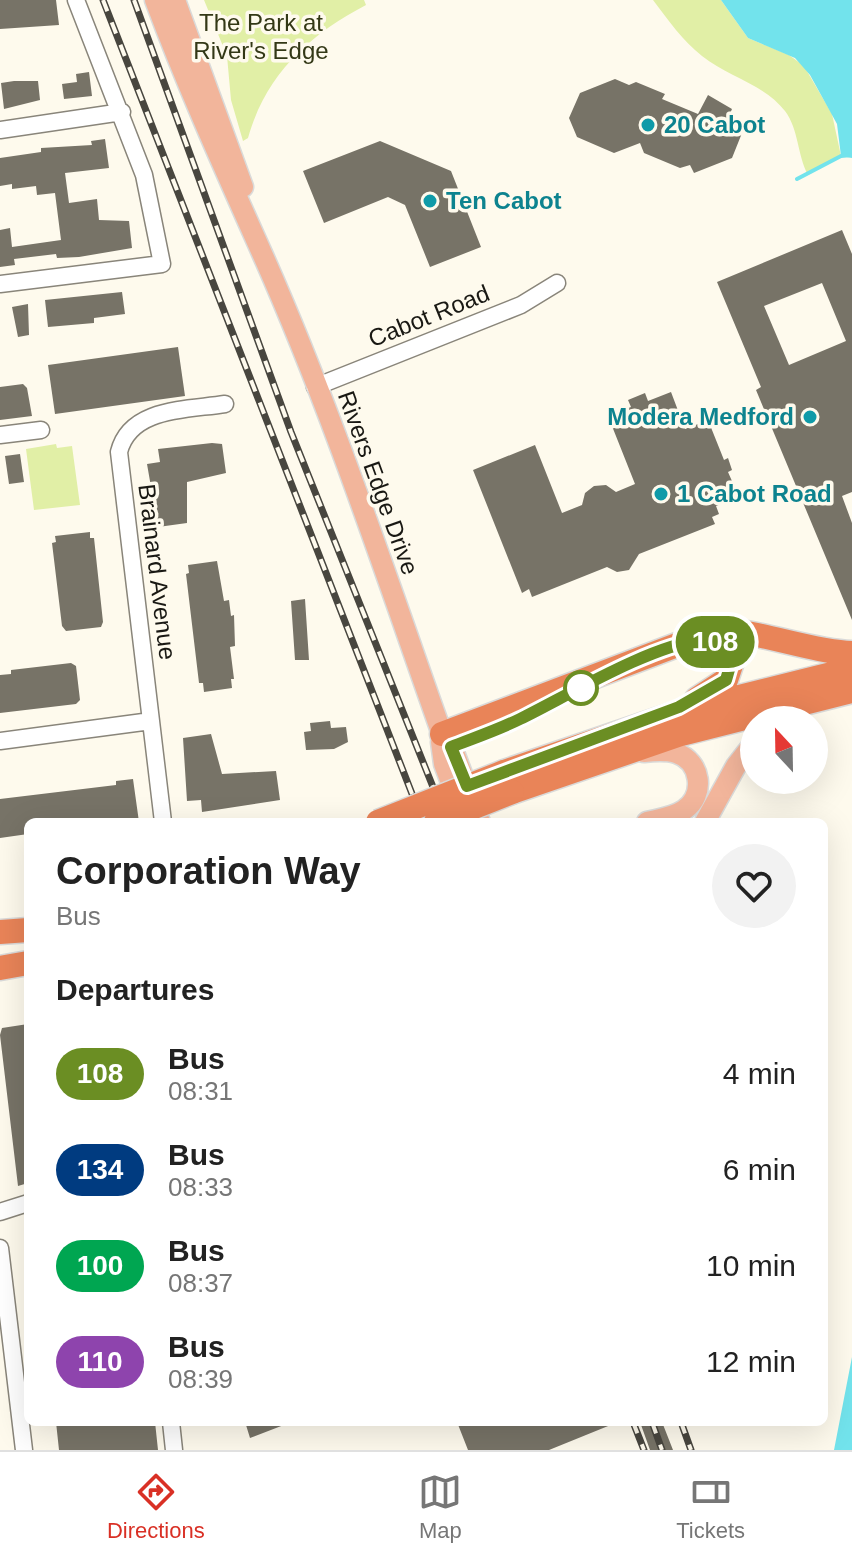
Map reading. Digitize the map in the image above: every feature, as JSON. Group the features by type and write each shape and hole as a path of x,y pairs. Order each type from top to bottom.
{"highway":[{"path":"445,743 517,720 611,673 721,630 818,651 852,653"},
{"path":"443,818 508,782 707,693 731,673 732,659 719,644 702,640 680,645"},
{"path":"642,724 744,694 852,669"},
{"path":"391,818 508,782 574,769 725,721 852,692"},
{"path":"0,932 24,930"},
{"path":"0,968 24,964"}],"main road":[{"name":"Rivers Edge Drive","path":"155,0 208,136 262,252 315,387 445,743 478,818"},
{"name":"Rivers Edge Drive","path":"175,0 241,182 262,252"},
{"path":"819,706 852,692"},
{"name":"Rivers Edge Drive","path":"445,743 464,818"},
{"path":"574,769 650,752 667,751 686,758 697,777 693,801 677,814 662,818"},
{"path":"707,818 740,761"}],"street":[{"path":"0,284 162,264 151,200 122,112 76,0"},
{"path":"0,130 122,112"},
{"name":"Cabot Road","path":"315,387 521,305 557,283"},
{"name":"Brainard Avenue","path":"163,818 120,448 130,430 151,416 225,404"},
{"path":"0,435 41,430"},
{"path":"0,741 151,721"},
{"path":"0,1212 24,1204"},
{"path":"0,1248 24,1450"},
{"path":"171,1426 174,1450"}],"green space":[{"name":"The Park at River's Edge","path":"204,0 364,0 366,5 326,29 292,59 266,94 248,138 243,141 231,100 227,56"},
{"path":"653,0 721,0 748,38 789,55 804,66 832,114 841,156 808,175 793,126 785,111 767,94 702,56 682,37"},
{"path":"56,444 57,448 72,446 80,505 34,510 26,449"}],"water":[{"path":"721,0 852,0 852,158 841,156 837,124 810,75 795,58 748,38"},
{"path":"852,1357 852,1450 834,1450"}],"building":[{"path":"0,0 56,0 59,25 0,29"},
{"path":"89,72 92,96 64,99 62,84 77,82 76,74"},
{"name":"20 Cabot","path":"615,79 629,85 636,82 665,94 662,99 698,114 708,95 732,109 725,125 742,133 732,158 694,173 690,165 680,168 644,153 640,143 614,153 577,137 569,118 580,93"},
{"path":"38,81 40,100 4,109 1,83"},
{"path":"105,139 109,168 65,173 69,203 97,199 99,220 129,221 132,248 79,257 57,258 56,254 14,259 15,265 0,267 0,230 10,228 12,247 61,240 55,193 37,195 36,186 12,189 12,184 0,186 0,158 41,152 41,148 92,145 91,141"},
{"name":"Ten Cabot","path":"380,141 451,171 481,247 430,267 405,205 388,197 324,223 303,171"},
{"name":"Modera Medford","path":"842,230 852,254 852,492 842,496 852,523 852,620 756,390 761,387 717,282","holes":["822,283 846,341 789,365 764,306"]},
{"path":"122,292 125,314 94,318 94,323 48,327 45,300"},
{"path":"28,304 29,335 18,337 12,307"},
{"path":"178,347 185,396 55,414 48,365"},
{"path":"23,384 27,388 32,416 0,420 0,387"},
{"name":"1 Cabot Road","path":"671,392 685,429 708,420 724,460 728,458 732,470 728,472 739,497 716,506 719,514 712,517 715,524 639,554 629,570 617,572 607,567 532,597 529,589 522,593 473,470 535,445 562,513 582,505 585,493 594,486 606,485 616,492 635,484 608,416 631,407 628,400 645,393 648,401"},
{"path":"222,444 226,473 187,482 187,523 158,527 147,464 160,462 158,449"},
{"path":"20,454 24,482 9,484 5,456"},
{"path":"90,532 90,538 94,538 103,622 101,627 66,631 62,626 52,543 56,542 55,536"},
{"path":"217,561 224,601 229,600 231,616 234,615 235,646 230,647 234,679 231,679 232,688 204,692 203,683 199,683 186,574 189,573 188,565"},
{"path":"305,599 309,660 295,660 291,601"},
{"path":"71,663 76,666 80,700 76,704 0,713 0,675 11,674 11,670"},
{"path":"330,721 331,728 346,727 348,742 334,749 306,750 304,732 311,731 310,723"},
{"path":"211,734 222,774 276,771 280,800 202,812 201,800 187,801 183,738"},
{"path":"133,779 138,818 24,818 24,835 0,838 0,799 116,785 116,781"},
{"path":"24,1025 24,1184 18,1186 0,1035 2,1028"},
{"path":"56,1426 155,1426 158,1450 59,1450"},
{"path":"246,1426 281,1426 250,1438"},
{"path":"459,1426 608,1426 549,1450 468,1450"},
{"path":"641,1426 664,1426 673,1450 650,1450"}],"waterway":[{"path":"797,179 841,156 852,155"}],"railway":[{"path":"103,0 421,818"},
{"path":"134,0 291,432 445,818"},
{"path":"635,1426 644,1450"},
{"path":"653,1426 662,1450"},
{"path":"682,1426 691,1450"}],"bus line":[{"name":"108","path":"702,640 715,642 732,659 733,666 726,680 679,707 642,724 467,786 451,747 517,720 611,673 686,643 702,640"}],"place":[{"name":"20 Cabot","path":"648,125"},
{"name":"Ten Cabot","path":"430,201"},
{"name":"Modera Medford","path":"810,417"},
{"name":"1 Cabot Road","path":"661,494"}]}
